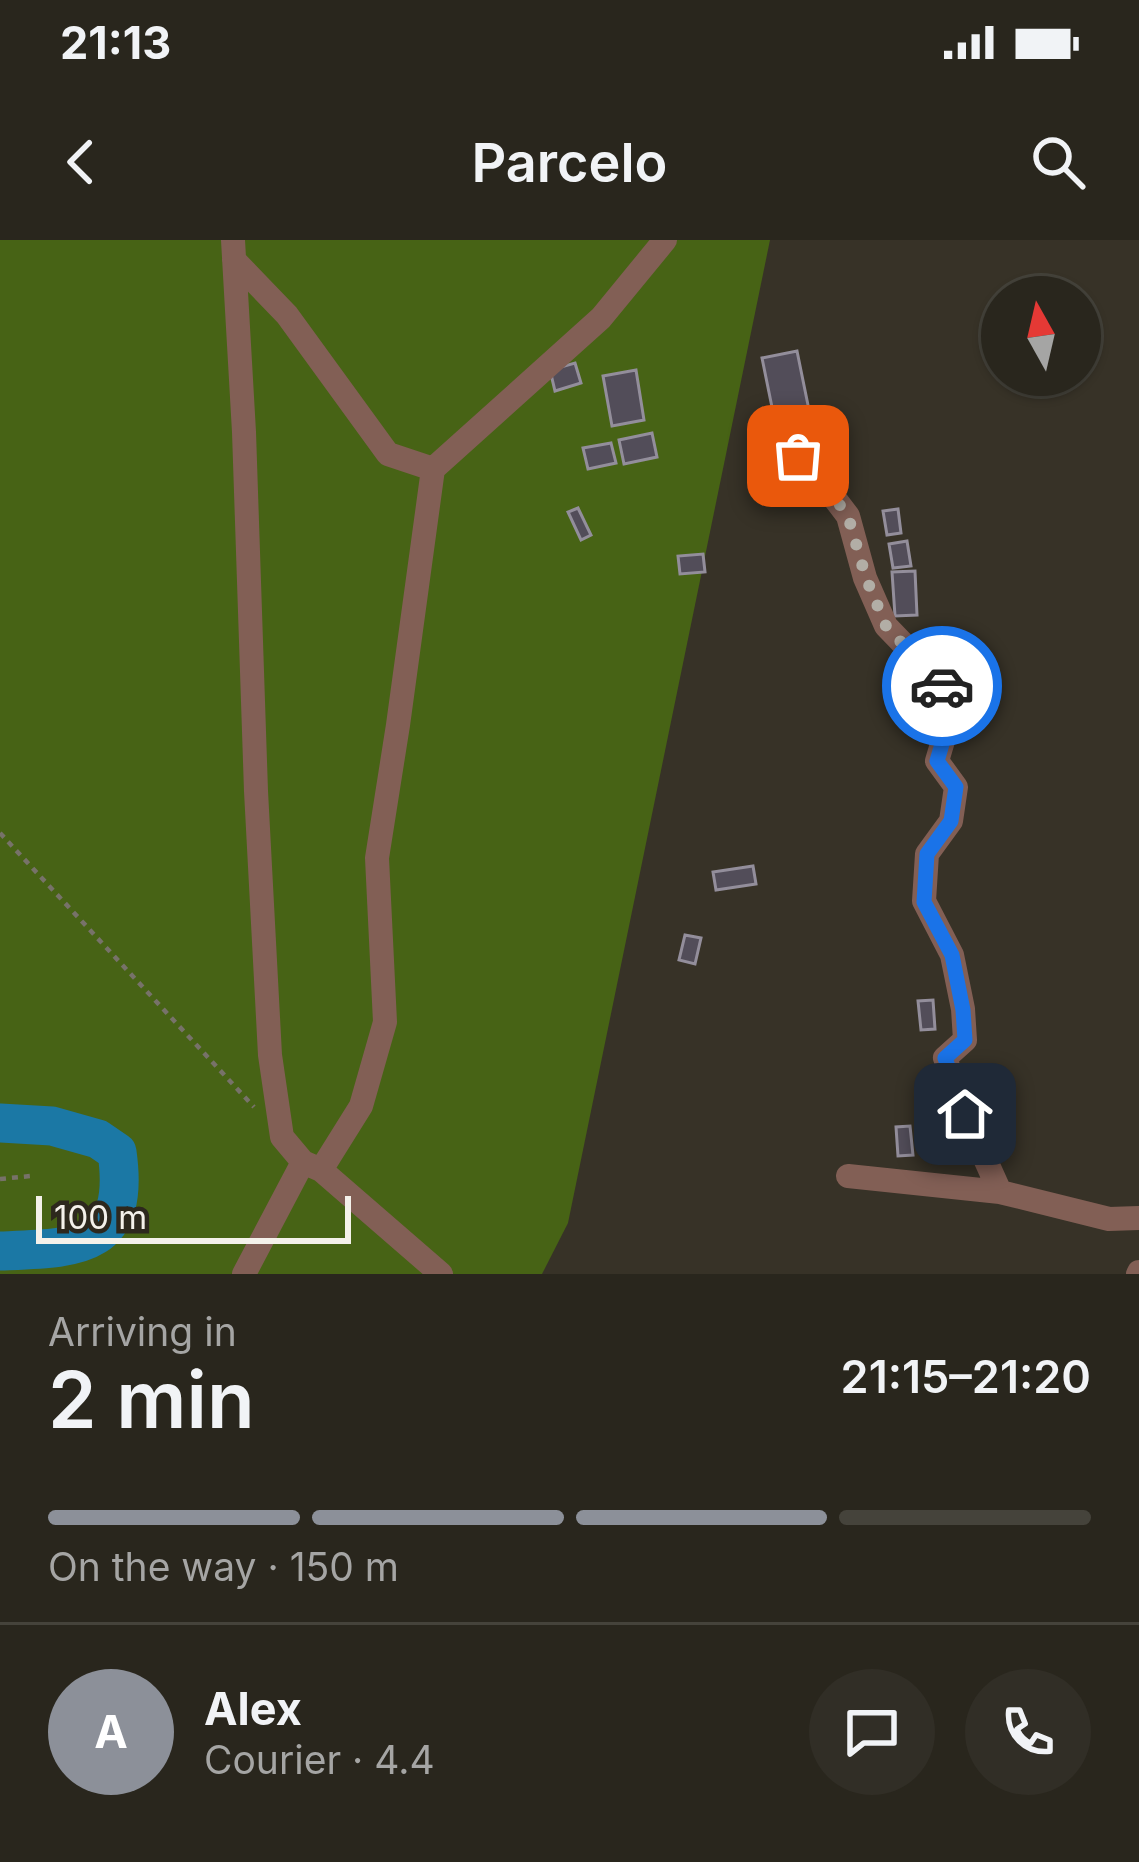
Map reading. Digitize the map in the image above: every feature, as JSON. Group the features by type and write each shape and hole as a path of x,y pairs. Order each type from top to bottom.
{"street":[{"path":"244,1274 312,1166 362,1106 385,1022 376,858 433,469 601,318 665,240"},
{"path":"234,250 388,454 433,469"},
{"path":"234,250 270,1054 268,1111 282,1138 442,1274"},
{"path":"793,426 798,456 848,516 886,626 941,683 945,734 937,761 956,787 951,821 927,854 924,902 952,955 963,1010 965,1040 945,1058 1000,1192"},
{"path":"848,1176 1000,1192 1109,1219 1139,1218"}],"path":[{"path":"0,832 268,1111"},
{"path":"0,1179 31,1176"}],"green space":[{"path":"0,240 770,240 568,1223 542,1274 0,1274"}],"building":[{"path":"797,351 809,410 774,417 762,358"},
{"path":"575,363 581,383 555,391 550,370"},
{"path":"636,370 644,420 612,426 603,376"},
{"path":"652,433 657,457 624,464 619,440"},
{"path":"611,443 616,463 588,469 583,448"},
{"path":"578,508 591,535 581,540 568,512"},
{"path":"898,509 901,533 887,535 883,511"},
{"path":"907,541 911,566 893,568 889,544"},
{"path":"703,554 705,572 680,574 678,556"},
{"path":"915,571 917,615 895,616 892,572"},
{"path":"753,866 756,884 716,890 713,872"},
{"path":"685,935 701,938 695,964 679,960"},
{"path":"933,1000 935,1029 921,1030 918,1001"},
{"path":"910,1126 913,1155 898,1156 896,1127"}],"waterway":[{"path":"0,1123 52,1126 98,1139 117,1152 119,1184 115,1208 106,1226 93,1237 53,1248 0,1251"}],"way so far":[{"path":"798,456 848,516 886,626 942,686"}],"route":[{"path":"942,686 945,734 937,761 956,787 951,821 927,854 924,902 952,955 963,1010 965,1040 945,1058 965,1114"}]}
